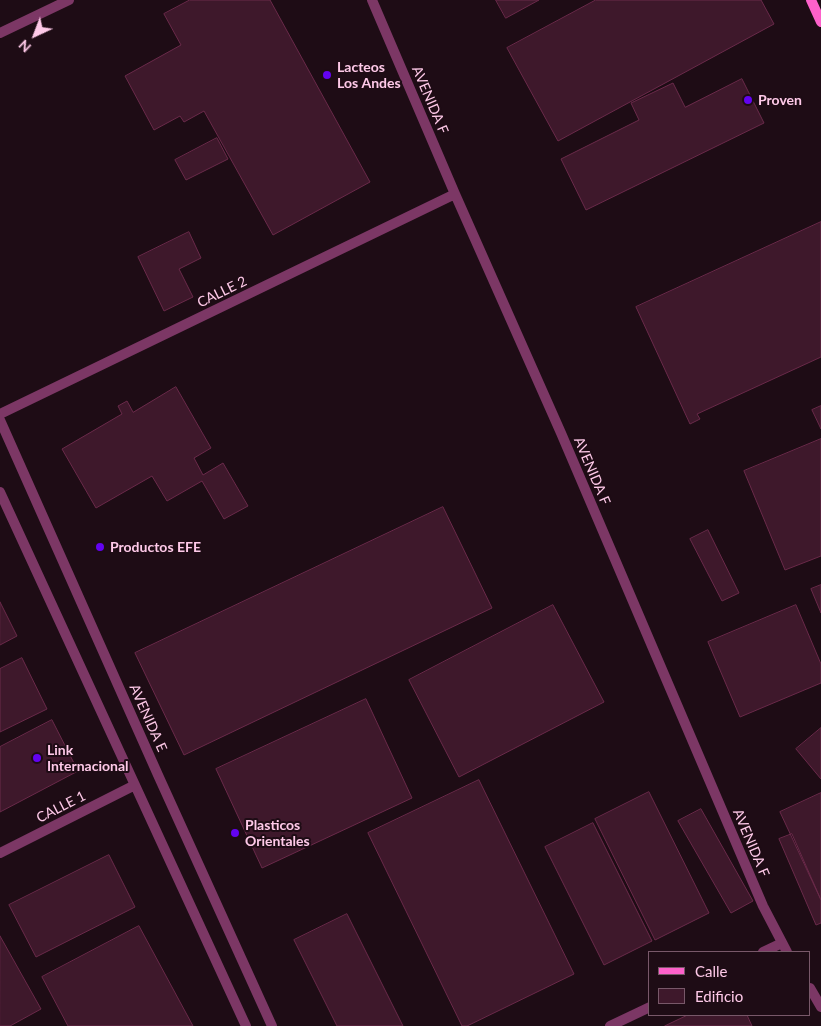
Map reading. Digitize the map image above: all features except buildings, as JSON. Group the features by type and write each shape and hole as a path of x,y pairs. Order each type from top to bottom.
{"main road":[{"path":"811,0 821,22"}],"street":[{"path":"0,33 68,0"},
{"name":"AVENIDA F","path":"372,0 455,194 561,433 763,906 784,948"},
{"name":"CALLE 2","path":"0,414 455,194"},
{"name":"AVENIDA E","path":"0,420 272,1026"},
{"path":"0,492 246,1026"},
{"name":"CALLE 1","path":"0,853 135,785"},
{"path":"768,951 784,948"},
{"path":"811,990 821,1006"},
{"path":"610,1026 648,1008"}],"place":[{"name":"Lacteos Los Andes","path":"327,75"},
{"name":"Proven","path":"748,100"},
{"name":"Productos EFE","path":"100,547"},
{"name":"Link Internacional","path":"37,758"},
{"name":"Plasticos Orientales","path":"235,833"}]}
